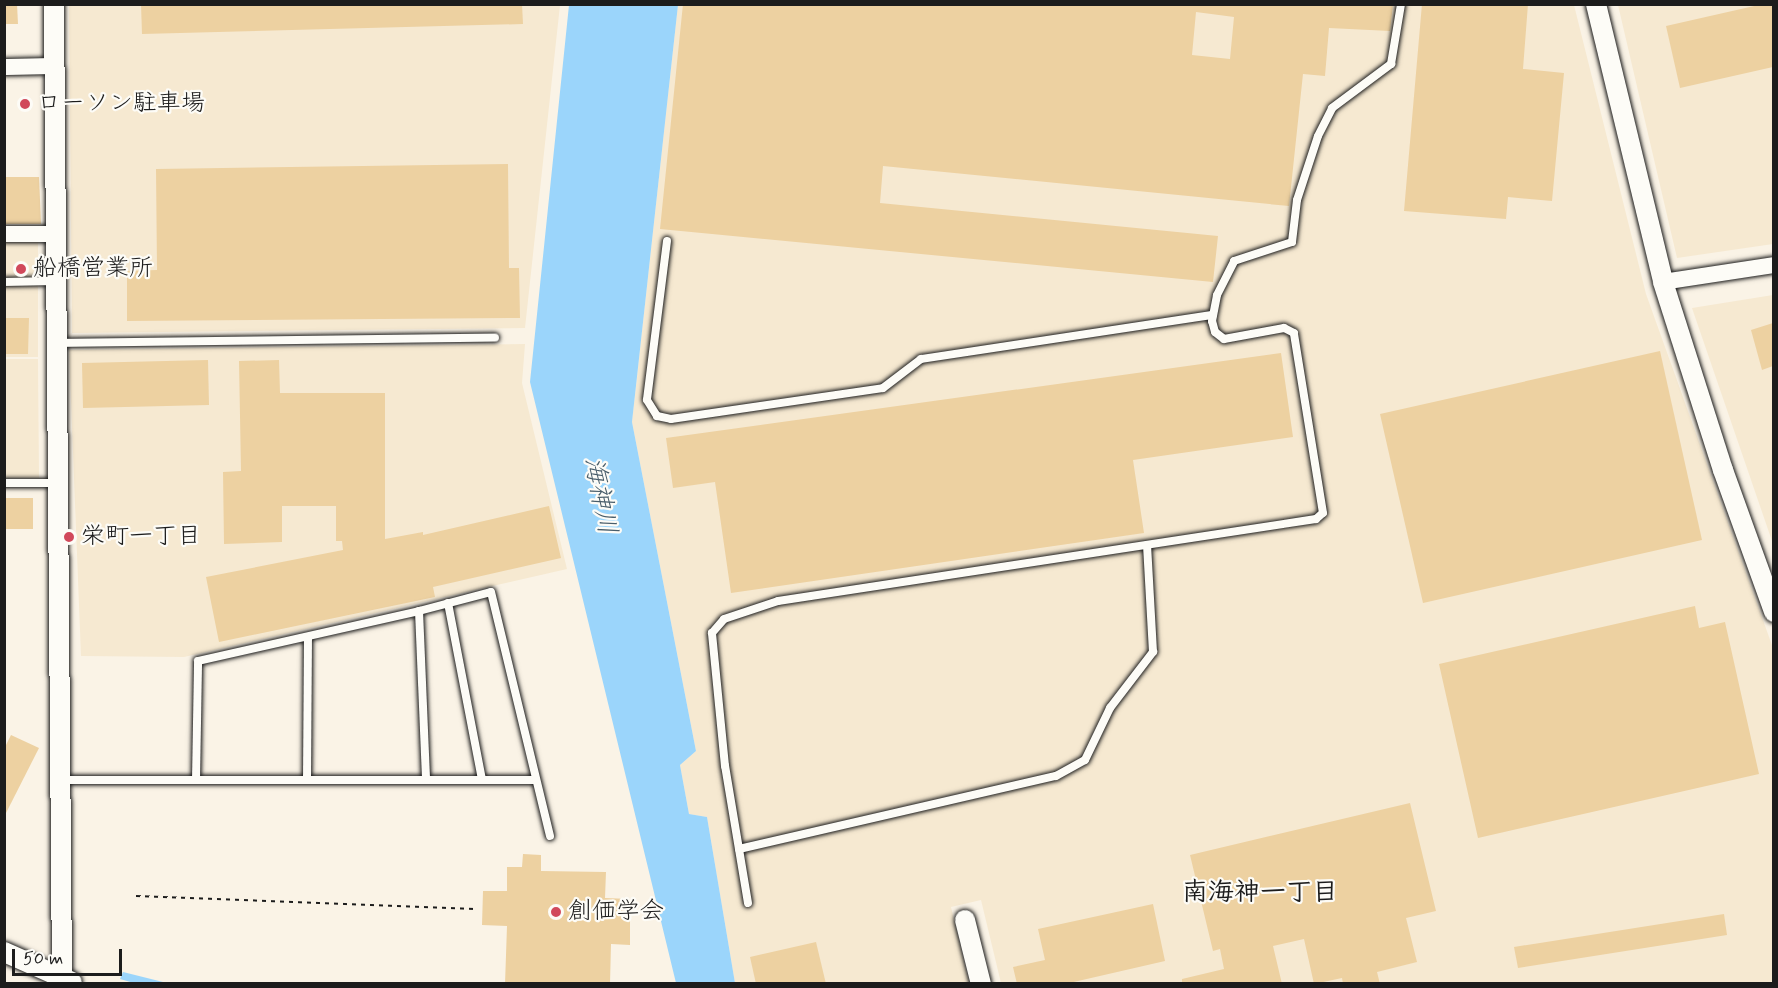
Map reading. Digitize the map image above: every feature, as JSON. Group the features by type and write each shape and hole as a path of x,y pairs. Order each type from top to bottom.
{"street":[{"path":"4,952 69,981 61,780 54,4"},
{"path":"1596,4 1663,282 1723,470 1773,612"},
{"path":"4,67 55,66"},
{"path":"4,234 56,234"},
{"path":"1663,282 1773,266"},
{"path":"965,920 981,984"}],"lane":[{"path":"748,903 725,766 712,633 724,619 778,600 1316,519 1323,513 1294,333 1284,328 1224,339 1215,332 1213,315 1217,295 1234,261 1292,242 1297,200 1317,136 1332,108 1391,64 1401,4"},
{"path":"667,241 647,400 657,416 670,419 883,388 921,359 1213,315"},
{"path":"4,282 56,281"},
{"path":"56,343 495,338"},
{"path":"4,483 58,483"},
{"path":"739,849 1056,776 1085,760 1110,708 1153,652 1147,545"},
{"path":"196,780 198,661 419,611 490,592 550,836"},
{"path":"448,603 482,780"},
{"path":"419,611 426,780"},
{"path":"307,780 308,637"},
{"path":"61,780 536,780"}],"path":[{"path":"136,896 475,909"}],"shaded area":[{"path":"69,5 560,5 525,328 72,333"},
{"path":"678,5 1574,5 1646,294 1773,648 1773,983 1001,983 981,900 951,907 969,983 735,983 707,817 689,814 680,765 696,751 632,422"},
{"path":"1618,5 1773,5 1773,244 1677,258"},
{"path":"38,241 38,357 5,357 4,242"},
{"path":"1773,295 1773,544 1692,308"},
{"path":"525,344 522,383 567,569 184,657 81,656 69,350"},
{"path":"5,359 38,359 39,478 5,478"}],"water":[{"name":"海神川","path":"569,5 678,5 632,422 696,751 680,765 689,814 707,817 735,983 676,983 530,382"},
{"path":"123,972 167,983 134,983 120,979"}],"building":[{"path":"4,4 17,4 18,24 4,24"},
{"path":"141,4 522,4 523,24 142,34"},
{"path":"683,4 1393,4 1390,31 1329,28 1325,76 1303,74 1289,206 883,166 880,203 1218,236 1213,282 660,229","holes":["1196,12 1234,17 1230,59 1192,55"]},
{"path":"1422,4 1528,4 1523,69 1564,73 1552,201 1508,197 1506,219 1404,211"},
{"path":"1763,4 1773,4 1773,67 1680,88 1666,26"},
{"path":"508,164 509,268 519,268 520,318 127,321 127,271 157,270 156,169"},
{"path":"4,177 39,177 41,224 4,224"},
{"path":"4,318 29,318 28,354 4,354"},
{"path":"1773,323 1773,366 1762,370 1751,330"},
{"path":"1660,351 1702,540 1423,603 1380,414"},
{"path":"1281,353 1293,437 1133,460 1144,533 731,593 715,482 673,488 666,438"},
{"path":"208,360 209,405 83,408 82,363"},
{"path":"279,360 280,393 385,393 385,539 423,532 423,535 549,506 561,558 433,587 435,597 219,642 206,577 343,550 342,541 336,541 336,506 282,506 282,542 224,544 223,472 241,471 239,361"},
{"path":"4,498 33,498 33,529 4,529"},
{"path":"1695,606 1699,628 1725,622 1759,774 1478,838 1439,664"},
{"path":"11,735 39,748 4,817 4,749"},
{"path":"1410,803 1436,911 1406,918 1417,962 1377,972 1380,984 1343,984 1342,978 1314,984 1304,939 1273,946 1282,984 1182,984 1182,979 1224,969 1220,949 1213,951 1190,855"},
{"name":"創価学会","path":"523,854 541,855 541,871 606,872 605,898 630,899 630,945 611,944 610,984 505,984 507,926 482,925 483,891 507,891 507,867 522,867"},
{"path":"1153,904 1165,961 1065,984 1017,984 1013,967 1045,960 1038,929"},
{"path":"1724,914 1727,935 1518,968 1514,947"},
{"path":"816,942 826,984 756,984 750,957"}],"place":[{"name":"ローソン駐車場","path":"25,104"},
{"name":"船橋営業所","path":"21,269"},
{"name":"栄町一丁目","path":"69,537"},
{"name":"創価学会","path":"556,912"}],"district":[{"name":"南海神一丁目","path":"1260,894"}]}
